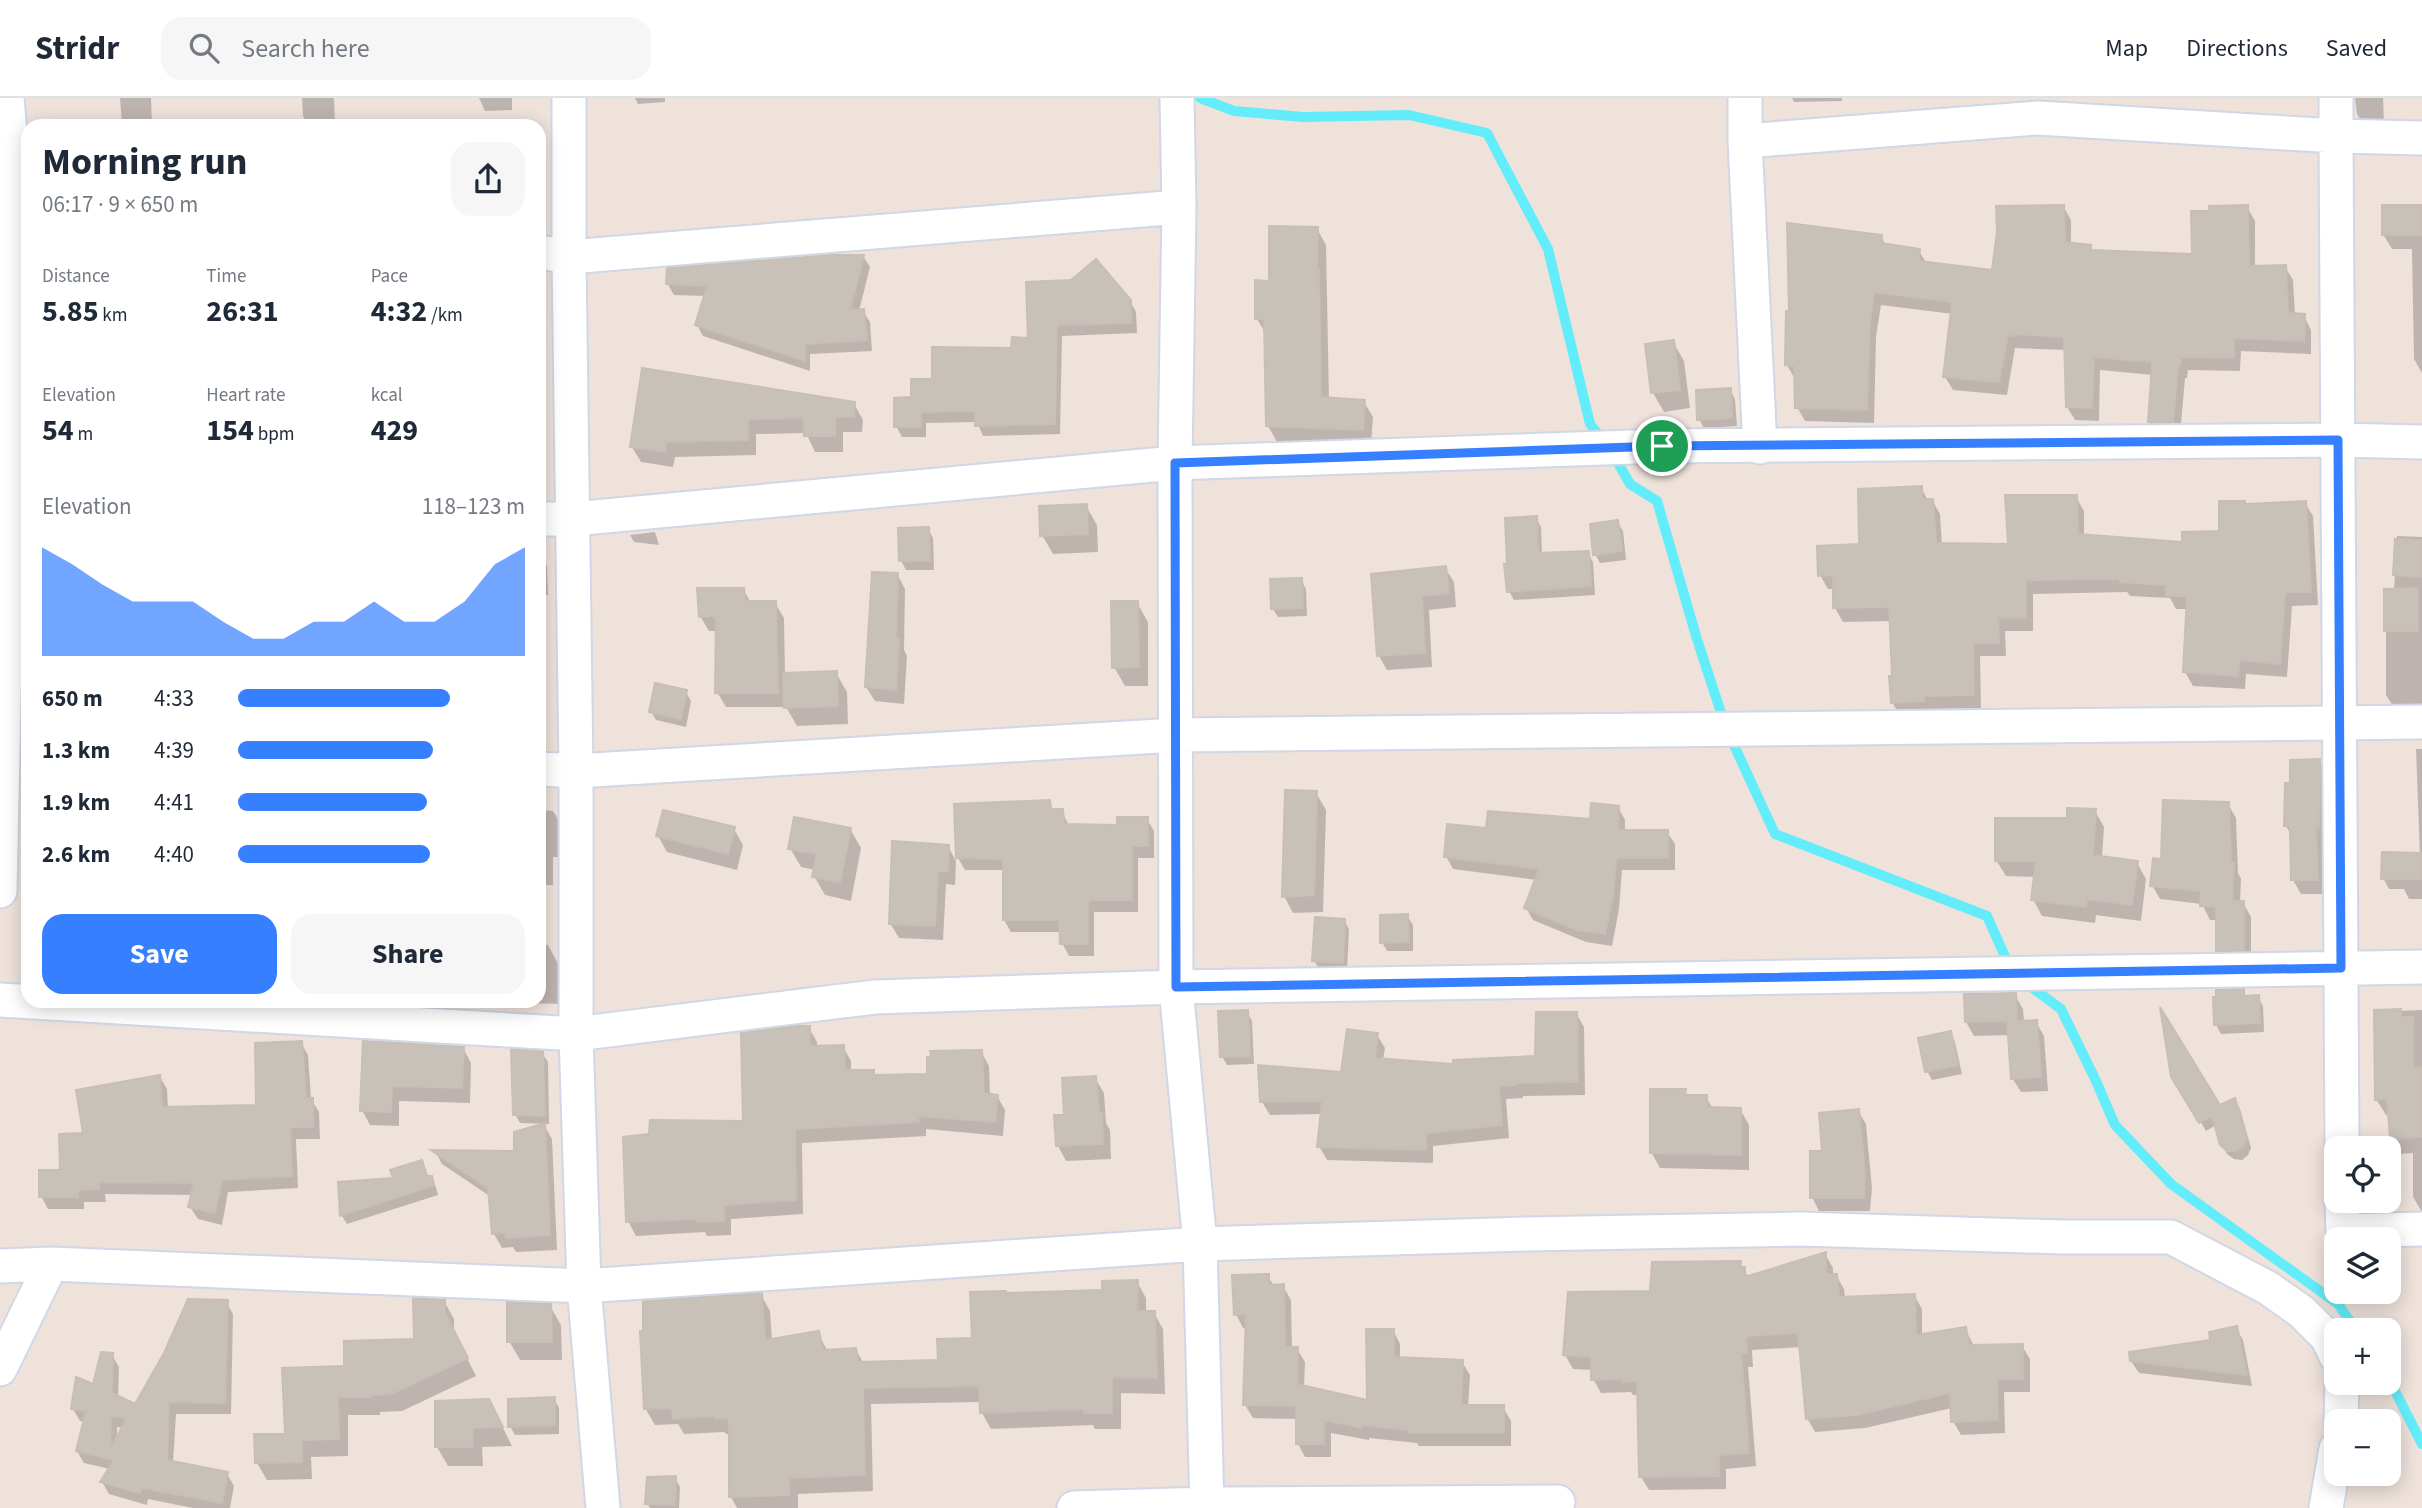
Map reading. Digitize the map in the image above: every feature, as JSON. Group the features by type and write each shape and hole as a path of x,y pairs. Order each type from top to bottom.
{"street":[{"path":"0,891 10,738 12,513 14,195 7,98"},
{"path":"569,98 554,254 573,519 576,1034 583,1286 603,1508"},
{"path":"1177,98 1179,207 1175,463 1176,987 1200,1244 1208,1506"},
{"path":"1745,98 1760,447"},
{"path":"2336,98 2342,1136"},
{"path":"1745,141 2038,118 2336,136 2422,138"},
{"path":"554,254 1179,207"},
{"path":"546,519 573,519 1175,463 1662,446 2338,440 2422,442"},
{"path":"546,769 576,771 1176,735 2422,722"},
{"path":"136,1008 576,1034 875,997 1176,987 2422,967"},
{"path":"0,1000 21,1001"},
{"path":"2343,1213 2343,1231 2422,1229"},
{"path":"0,1266 51,1264 583,1286 1200,1244 1801,1228 2062,1237 2171,1237 2268,1288 2302,1312 2324,1334"},
{"path":"0,1369 51,1264"},
{"path":"2326,1508 2330,1486"},
{"path":"1074,1508 1558,1502"}],"building":[{"path":"2064,205 2065,242 2091,245 2091,250 2192,254 2191,211 2209,211 2209,206 2248,205 2249,266 2286,265 2288,313 2305,314 2304,341 2234,338 2234,358 2181,357 2173,422 2148,422 2152,362 2094,357 2092,408 2066,407 2064,337 2008,335 1999,382 1943,377 1952,302 1874,292 1870,322 1867,410 1795,408 1794,366 1785,365 1786,311 1789,311 1787,223 1882,235 1881,243 1920,249 1919,261 1992,270 1997,232 1996,206"},
{"path":"2382,205 2422,205 2422,235 2382,235"},
{"path":"1269,226 1318,227 1321,397 1365,400 1363,430 1266,426 1264,319 1255,319 1255,280 1269,281"},
{"path":"832,255 864,255 850,310 864,309 867,340 805,344 805,361 695,325 707,286 666,284 667,268"},
{"path":"1096,259 1131,300 1131,323 1057,325 1055,424 975,426 976,411 921,412 921,427 894,427 894,398 911,397 911,379 932,379 932,347 1011,348 1012,337 1028,338 1026,282 1071,280"},
{"path":"1674,340 1680,390 1651,393 1645,344"},
{"path":"642,368 855,402 854,417 835,417 835,436 804,436 804,418 748,419 748,440 666,442 665,452 630,447"},
{"path":"1731,388 1732,418 1697,420 1696,390"},
{"path":"1922,486 1922,499 1933,499 1936,543 2008,544 2005,495 2077,495 2078,534 2182,542 2182,532 2219,531 2219,501 2245,501 2245,504 2306,501 2311,592 2285,592 2280,664 2239,660 2238,676 2183,672 2187,596 2166,596 2166,585 2120,582 2120,579 2026,580 2026,618 1998,617 1999,643 1973,643 1974,695 1924,696 1924,701 1891,703 1889,607 1833,608 1833,575 1818,576 1817,546 1859,544 1858,489"},
{"path":"1087,504 1088,534 1040,536 1039,506"},
{"path":"1537,516 1538,553 1589,551 1591,586 1507,592 1504,564 1507,564 1505,518"},
{"path":"1618,520 1622,551 1593,555 1590,524"},
{"path":"929,527 930,561 899,561 898,528"},
{"path":"2395,539 2422,540 2422,577 2393,575"},
{"path":"1446,566 1449,593 1422,596 1425,653 1377,656 1371,574"},
{"path":"872,572 898,573 896,639 899,639 896,690 865,687"},
{"path":"1302,578 1303,608 1271,609 1270,579"},
{"path":"697,588 744,588 745,601 776,601 778,693 715,693 716,616 699,617"},
{"path":"2418,588 2418,631 2384,631 2384,589"},
{"path":"1111,601 1138,601 1139,667 1112,668"},
{"path":"837,671 838,706 784,708 783,673"},
{"path":"655,683 687,690 681,719 649,712"},
{"path":"2320,759 2319,827 2316,826 2318,880 2291,880 2290,826 2284,826 2285,783 2290,783 2290,760"},
{"path":"1285,790 1317,791 1314,895 1282,897"},
{"path":"1050,800 1051,809 1063,809 1064,824 1117,825 1117,817 1148,817 1148,846 1132,846 1132,900 1088,900 1088,944 1060,944 1059,920 1003,920 1003,859 956,858 954,804"},
{"path":"2163,800 2229,802 2231,863 2234,863 2232,901 2244,901 2244,951 2216,951 2216,907 2200,906 2201,891 2150,886 2153,858 2161,859"},
{"path":"1591,803 1619,806 1618,830 1668,830 1668,858 1616,858 1613,895 1605,934 1577,930 1524,908 1539,869 1444,857 1447,824 1486,828 1488,811 1590,819"},
{"path":"2067,808 2096,809 2093,855 2138,861 2132,905 2087,899 2086,907 2031,900 2036,861 1995,861 1995,818 2067,818"},
{"path":"663,810 735,827 728,854 656,836"},
{"path":"794,817 851,828 840,882 812,877 817,854 788,849"},
{"path":"892,841 949,845 948,871 938,871 935,926 889,924"},
{"path":"2382,852 2422,853 2422,879 2381,879"},
{"path":"1408,914 1409,942 1380,943 1380,915"},
{"path":"1315,917 1345,919 1343,963 1312,961"},
{"path":"2244,989 2244,996 2259,995 2260,1023 2214,1025 2213,997 2216,997 2216,990"},
{"path":"2016,993 2017,1021 2037,1020 2041,1077 2011,1079 2007,1021 1965,1022 1964,994"},
{"path":"2160,1007 2220,1105 2235,1098 2247,1138 2244,1146 2236,1151 2227,1151 2220,1145 2212,1116 2199,1123 2171,1077"},
{"path":"2401,1009 2401,1017 2413,1017 2413,1068 2422,1067 2422,1137 2390,1136 2387,1099 2375,1100 2374,1010"},
{"path":"1248,1010 1250,1056 1220,1057 1218,1011"},
{"path":"1536,1012 1577,1012 1578,1082 1516,1083 1499,1086 1502,1125 1426,1133 1426,1150 1317,1147 1322,1101 1260,1102 1258,1065 1341,1072 1347,1029 1378,1033 1375,1058 1453,1064 1453,1060 1535,1056"},
{"path":"810,1026 810,1046 844,1045 845,1070 874,1070 874,1075 927,1074 927,1057 931,1057 930,1051 982,1050 984,1093 998,1095 995,1122 918,1116 919,1122 795,1129 796,1200 724,1205 724,1221 697,1222 697,1219 626,1222 623,1137 649,1134 650,1120 743,1121 741,1033"},
{"path":"1951,1031 1958,1065 1925,1072 1918,1038"},
{"path":"302,1041 306,1098 313,1098 313,1127 290,1127 292,1176 222,1180 215,1213 188,1207 194,1183 99,1182 99,1189 78,1190 78,1197 39,1197 39,1170 60,1170 59,1134 83,1133 76,1090 160,1075 162,1107 256,1105 255,1043"},
{"path":"363,1041 464,1047 462,1088 392,1086 391,1112 360,1111"},
{"path":"511,1049 543,1051 545,1116 513,1115"},
{"path":"1096,1076 1099,1113 1102,1113 1103,1144 1056,1146 1054,1115 1064,1115 1062,1078"},
{"path":"1650,1089 1686,1089 1685,1095 1707,1095 1707,1107 1741,1108 1741,1155 1650,1153"},
{"path":"1859,1109 1865,1174 1864,1198 1810,1198 1810,1151 1822,1151 1819,1113"},
{"path":"545,1123 550,1235 506,1238 505,1233 492,1234 488,1188 431,1150 514,1151 514,1132"},
{"path":"422,1160 427,1176 432,1176 434,1185 340,1216 338,1182 393,1178 390,1170"},
{"path":"1826,1252 1826,1274 1837,1274 1839,1297 1915,1294 1916,1335 1966,1327 1969,1345 2023,1344 2023,1379 1997,1379 1998,1420 1951,1422 1950,1393 1857,1415 1806,1419 1798,1333 1746,1336 1747,1353 1741,1353 1749,1453 1719,1455 1719,1476 1639,1477 1637,1381 1591,1380 1591,1357 1563,1355 1568,1292 1650,1291 1652,1262 1741,1261 1740,1267 1745,1267 1745,1277"},
{"path":"1269,1274 1269,1285 1284,1284 1285,1347 1298,1347 1297,1384 1367,1400 1366,1329 1394,1329 1394,1357 1463,1360 1461,1405 1504,1405 1504,1433 1409,1433 1409,1430 1362,1425 1362,1428 1324,1420 1324,1444 1296,1444 1296,1406 1243,1405 1246,1314 1234,1315 1232,1275"},
{"path":"1138,1280 1137,1311 1155,1311 1157,1378 1112,1377 1112,1413 1084,1413 1084,1409 980,1413 979,1386 863,1388 865,1475 789,1478 789,1495 729,1497 729,1418 715,1419 714,1416 673,1419 672,1408 644,1409 640,1331 643,1331 643,1301 762,1293 765,1340 819,1331 823,1350 856,1348 858,1362 938,1360 937,1339 972,1338 970,1292 1102,1290 1102,1281"},
{"path":"413,1298 445,1300 445,1313 468,1358 391,1394 338,1397 339,1439 302,1440 302,1462 255,1463 254,1434 285,1434 282,1368 344,1366 344,1341 414,1339"},
{"path":"188,1299 228,1300 225,1403 169,1402 167,1460 228,1472 222,1503 142,1488 140,1493 100,1482 114,1460 76,1451 86,1411 71,1409 76,1377 93,1384 101,1352 113,1353 112,1393 135,1404 164,1353","holes":["111,1416 127,1418 110,1449"]},
{"path":"507,1302 551,1304 552,1342 507,1342"},
{"path":"2237,1326 2247,1375 2130,1361 2129,1352 2210,1340 2209,1332"},
{"path":"555,1397 555,1425 508,1427 508,1399"},
{"path":"489,1399 503,1427 472,1428 473,1447 435,1447 435,1401"},
{"path":"676,1476 675,1505 645,1504 647,1477"}],"waterway":[{"path":"1200,98 1234,111 1303,117 1409,115 1487,133 1548,249 1590,424 1610,449 1630,484 1657,501 1726,728 1775,834 1987,916 2011,970"},
{"path":"2026,983 2061,1009 2115,1125 2171,1184 2338,1304 2348,1318"},
{"path":"2397,1395 2422,1444"}],"route":[{"path":"2338,440 2341,968 1176,987 1175,463 1662,446 2338,440"}]}
